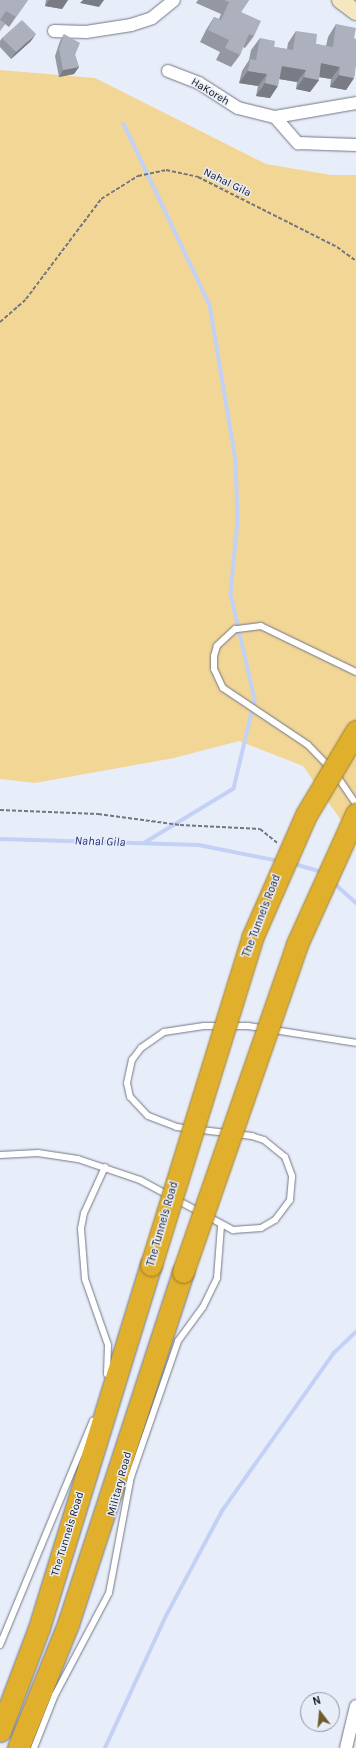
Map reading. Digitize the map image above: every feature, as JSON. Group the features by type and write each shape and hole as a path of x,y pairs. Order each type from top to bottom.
{"highway":[{"name":"The Tunnels Road","path":"0,1731 39,1628 252,938 306,815 356,731"},
{"path":"18,1748 68,1624 183,1272 297,944 356,814"}],"street":[{"path":"54,31 86,32 131,25 152,18 174,0"},
{"name":"HaKoreh","path":"168,71 199,83 238,108 275,117 356,103"},
{"path":"275,117 298,143 356,145"},
{"path":"346,1748 356,1706"}],"lane":[{"path":"356,672 261,626 234,629 217,646 214,656 214,669 222,688 308,745 335,773 356,804"},
{"path":"0,1155 56,1154 105,1167 140,1180 221,1226 245,1231 275,1220 290,1200 292,1187 289,1166 278,1149 264,1140 177,1127 143,1112 130,1097 127,1083 132,1060 140,1048 164,1032 204,1026 248,1026 356,1044"},
{"path":"99,1405 110,1354 85,1279 81,1229 84,1213 105,1167"},
{"name":"Military Road","path":"34,1748 55,1695 109,1593 129,1483 178,1341 203,1307 217,1278 221,1226"},
{"path":"0,1645 96,1412"}],"path":[{"name":"Nahal Gila","path":"0,322 26,299 101,199 138,176 166,170 198,177 337,247 356,261"},
{"path":"0,810 98,814 180,825 260,829 284,849"}],"shaded area":[{"path":"0,70 95,78 266,164 331,175 356,175 356,805 345,826 303,766 239,741 174,758 35,783 0,779"}],"building":[{"path":"0,0 28,0 16,17 6,11 0,20"},
{"path":"224,0 249,0 241,12 261,21 254,36 249,34 240,55 225,48 229,40 208,30 214,17 221,20 229,2"},
{"path":"0,20 5,23 0,31"},
{"path":"22,20 36,34 16,52 2,38"},
{"path":"336,24 356,28 354,38 356,39 356,66 354,78 339,75 340,67 321,63 319,80 304,77 306,70 282,66 278,86 265,83 267,74 248,71 250,59 256,60 260,38 275,41 274,47 293,50 296,31 317,34 316,44 333,47"},
{"path":"64,34 80,43 75,55 79,67 63,70 59,49"}],"waterway":[{"path":"124,124 210,305 236,460 238,521 231,594 255,700 234,789 145,843"},
{"name":"Nahal Gila","path":"0,839 199,845 279,861"},
{"path":"291,863 323,872"},
{"path":"333,882 356,903"},
{"path":"105,1748 166,1616 222,1511 334,1353 356,1332"}]}
